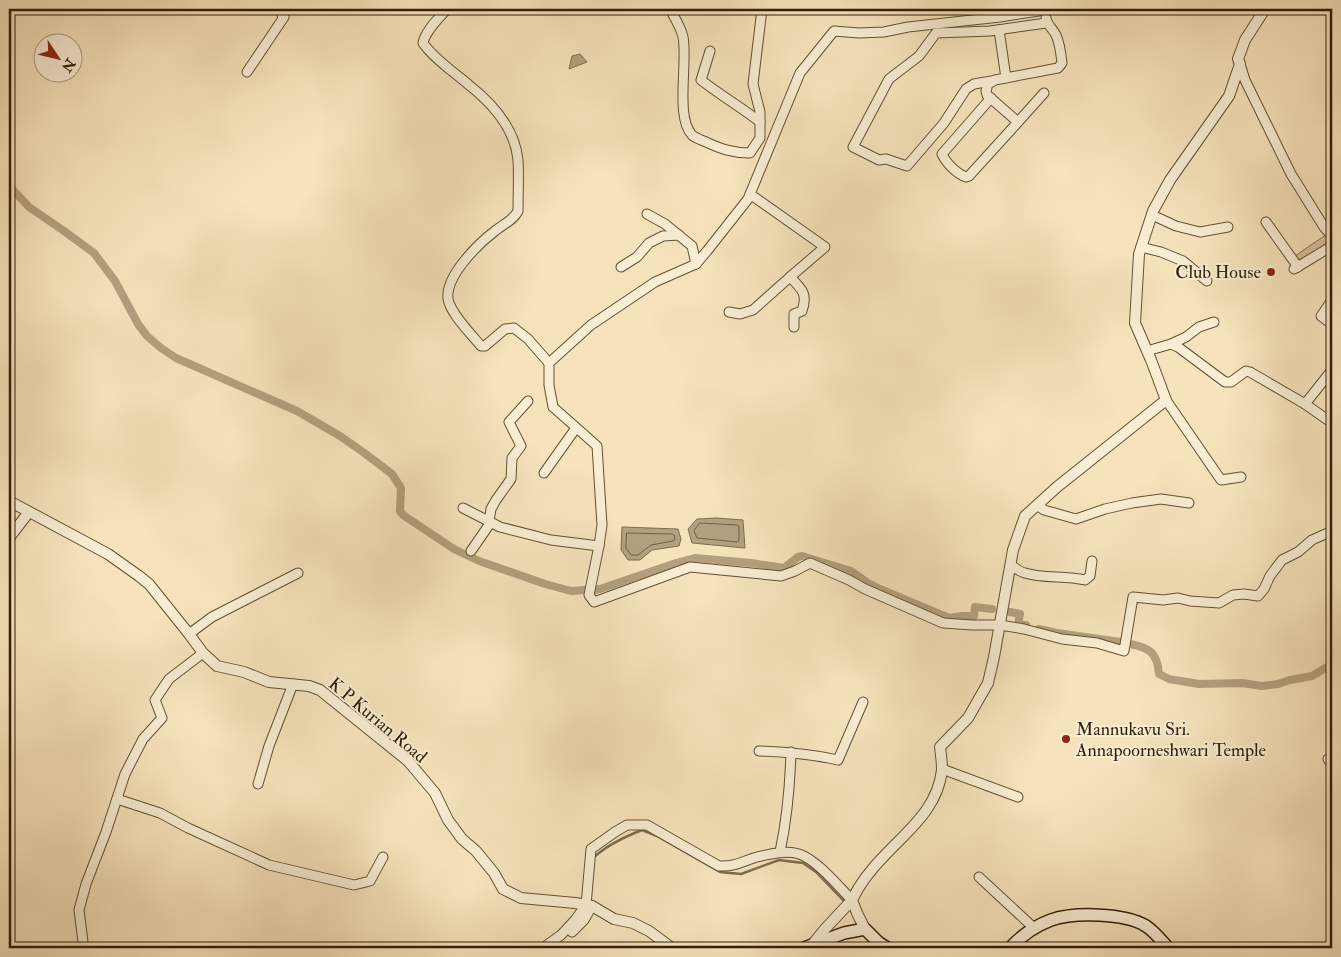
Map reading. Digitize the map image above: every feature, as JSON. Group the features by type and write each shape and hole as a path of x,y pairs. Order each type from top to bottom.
{"main road":[{"path":"1010,948 1034,928 1051,920 1094,914 1130,919 1145,926 1158,936 1168,948"},
{"path":"808,946 844,933 865,929 887,948"}],"street":[{"path":"247,72 284,17 278,9"},
{"path":"447,9 422,42 491,104 511,132 518,159 518,211 513,219 495,231 467,257 450,284 448,300 458,319 481,346 486,346 507,328 514,328 528,339 549,363 549,385 554,407 597,446 602,525 600,546 589,595 594,602 690,567 781,576 810,563 943,623 972,625 1000,622 1062,639 1097,642 1124,651 1133,597 1163,600 1178,598 1190,602 1219,603 1233,595 1258,596 1282,560 1298,552 1312,540 1332,531"},
{"path":"670,9 683,36 684,119 692,135 720,149 738,153 750,153 760,138 760,112 753,84 762,9"},
{"path":"549,363 590,325 655,282 696,264 748,200 800,73 834,31 884,32 908,27 1047,9 1046,23 1056,36 1060,46 1062,63 1058,68 974,84 966,88 944,123 907,166 886,159 879,160 854,147 889,79 919,56 936,32 990,31 1046,23"},
{"path":"1265,9 1244,40 1238,59 1245,80 1291,174 1324,227 1332,236"},
{"path":"999,30 1006,78"},
{"path":"710,51 702,80 760,122"},
{"path":"1240,64 1229,96 1170,180 1152,215 1139,254 1135,323 1166,400 1221,480 1241,477"},
{"path":"991,81 988,84 987,95 1018,122"},
{"path":"991,98 942,154 944,160 966,177 969,176 1044,93"},
{"path":"729,312 740,314 753,310 825,247 750,194"},
{"path":"647,214 665,224 692,246 696,264"},
{"path":"1152,215 1176,226 1200,232 1228,227"},
{"path":"1266,222 1295,269 1332,246"},
{"path":"621,267 637,257 649,243 663,236 679,235"},
{"path":"1141,247 1161,252 1183,261 1207,281"},
{"path":"790,277 803,291 806,301 802,311 794,314 794,327"},
{"path":"1332,300 1321,316 1332,324"},
{"path":"1147,352 1171,344 1199,327 1214,322"},
{"path":"1171,344 1178,347 1225,382 1231,382 1246,371 1250,372 1332,423"},
{"path":"1304,404 1332,370"},
{"path":"808,946 852,900 858,888 884,856 921,819 935,797 942,769 940,747 968,718 988,683 1013,550 1025,516 1080,468 1166,400"},
{"path":"471,551 489,526 488,521 491,509 511,480 512,458 521,446 510,422 528,401"},
{"path":"544,473 576,428"},
{"path":"1037,505 1044,510 1076,519 1105,509 1132,503 1161,499 1189,503"},
{"name":"K P Kurian Road","path":"9,501 108,554 139,576 149,584 203,653 217,666 244,672 269,682 309,686 320,690 408,761 435,793 448,820 462,839 494,873 503,889 522,898 575,902 589,906 614,919 634,923 649,931 672,948"},
{"path":"463,508 500,527 551,540 600,546"},
{"path":"9,538 29,512"},
{"path":"1010,565 1024,573 1050,577 1073,577 1085,580 1090,576 1092,561"},
{"path":"189,634 212,617 298,573"},
{"path":"82,948 79,910 86,884 125,774 143,739 162,718 155,700 169,678 203,653"},
{"path":"258,784 269,746 293,684"},
{"path":"759,751 791,752 838,760 863,702"},
{"path":"780,852 790,781 791,752"},
{"path":"942,769 1018,797"},
{"path":"117,799 160,813 269,865 354,885 370,881 383,856"},
{"path":"551,948 566,938 584,920 589,906 591,849 627,825 647,825 719,866 738,864 780,852 798,853 813,861 852,900 865,929"},
{"path":"979,877 1034,928"},
{"path":"543,948 566,930 589,906"}],"shaded area":[{"path":"1327,234 1332,243 1301,264 1295,256"}],"water":[{"path":"580,54 587,62 569,69 572,56"},
{"path":"697,519 743,520 745,548 692,543 688,529"},
{"path":"622,527 678,529 681,539 679,546 652,550 640,560 628,560 621,550"}],"waterway":[{"path":"9,186 29,207 94,253 115,281 138,324 147,336 161,348 176,358 297,411 340,436 392,474 401,488 400,511 403,515 454,549 479,561 545,584 571,591 585,590"},
{"path":"594,590 695,558 784,568 802,556 851,571 880,589 949,618 974,616 975,607 992,609"},
{"path":"1010,612 1020,614 1018,624 1026,625"},
{"path":"1039,629 1121,642"},
{"path":"1130,644 1143,647 1151,652 1156,661 1159,674 1169,679 1199,684 1242,683 1262,686 1278,684 1312,676 1332,664"},
{"path":"593,858 616,842 642,830 657,836 720,872 741,874 779,860 803,863 816,872 843,900"},
{"path":"878,935 898,948"}],"place":[{"name":"Club House","path":"1271,272"},
{"name":"Mannukavu Sri. Annapoorneshwari Temple","path":"1066,739"}]}
